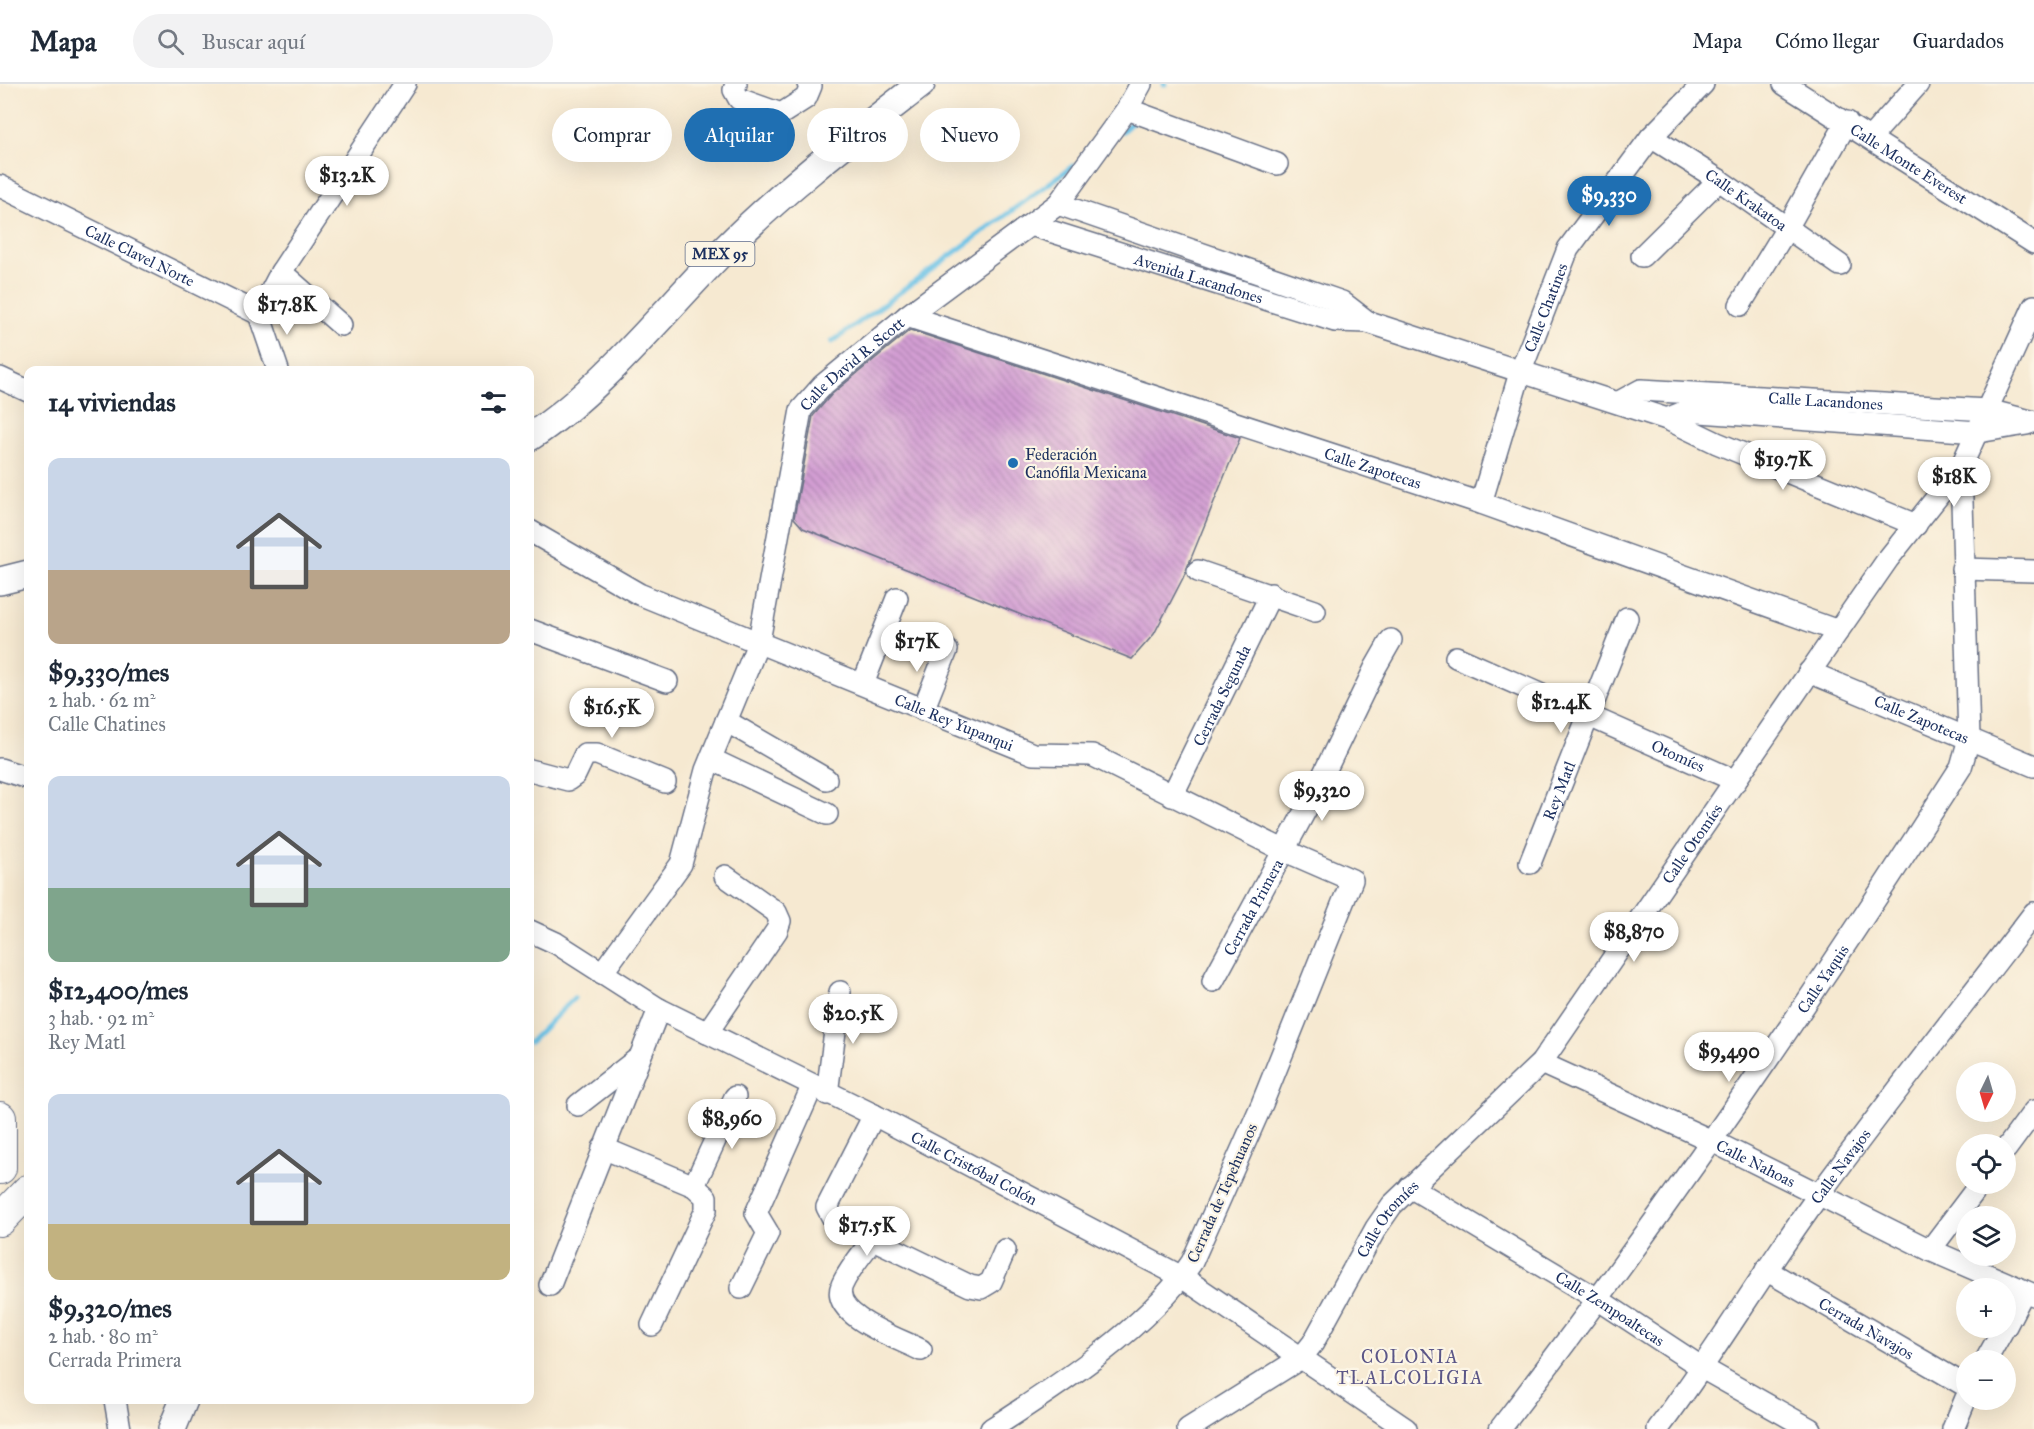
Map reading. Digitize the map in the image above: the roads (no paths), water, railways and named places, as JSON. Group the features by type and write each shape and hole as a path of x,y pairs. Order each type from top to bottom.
{"highway":[{"path":"0,1118 0,1168"},
{"path":"0,1220 24,1195"}],"main road":[{"name":"MEX 95","path":"534,434 564,412 605,373 768,206 921,84"},
{"path":"172,1429 182,1404"}],"street":[{"path":"277,366 259,314 280,272 405,84"},
{"path":"736,84 734,90 739,99 781,114 806,98 811,86 808,84"},
{"name":"Calle David R. Scott","path":"602,973 681,864 708,765 759,641 801,410 823,385 907,316 1058,204 1127,109 1140,84"},
{"name":"Calle Chatines","path":"1481,503 1520,373 1568,249 1651,137 1703,84"},
{"name":"Calle Monte Everest","path":"1784,84 1871,137 2034,243"},
{"path":"1871,137 1909,87"},
{"path":"1127,109 1276,164"},
{"path":"1740,305 1847,122"},
{"name":"Calle Krakatoa","path":"1651,137 1719,180 1839,265"},
{"path":"1642,256 1719,180"},
{"name":"Calle Clavel Norte","path":"0,186 259,314"},
{"name":"Avenida Lacandones","path":"1058,204 1342,302 1368,322"},
{"name":"Avenida Lacandones","path":"1031,225 1335,321 1368,322 1520,373 1619,402 1667,419 1717,443 1916,525"},
{"path":"1129,255 1138,231"},
{"path":"1197,277 1205,255"},
{"path":"280,272 341,325"},
{"path":"1280,304 1288,283"},
{"name":"Calle Otomíes","path":"1188,1429 1301,1358 1312,1343 1376,1228 1410,1187 1541,1063 1809,672 1961,467 2034,306"},
{"name":"Calle Zapotecas","path":"907,316 1481,503 1838,631"},
{"path":"0,378 24,390"},
{"name":"Calle Lacandones","path":"1619,402 1641,390 1987,410 2034,422"},
{"name":"Calle Lacandones","path":"1667,419 1686,411 1978,432 2034,422"},
{"name":"Calle Yaquis","path":"1500,1429 1599,1300 1712,1141 1853,935 1961,767 1969,739 1962,569 1961,467"},
{"name":"Calle Rey Yupanqui","path":"534,533 639,594 1033,754 1092,755 1283,850 1352,880"},
{"path":"1962,569 2034,571"},
{"path":"1198,571 1271,594 1315,611"},
{"name":"Cerrada Segunda","path":"1172,796 1271,594"},
{"path":"863,684 897,598"},
{"name":"Rey Matl","path":"1530,863 1627,618"},
{"path":"534,631 667,681"},
{"name":"Cerrada Primera","path":"1213,981 1391,640"},
{"path":"923,710 947,650"},
{"name":"Otomíes","path":"1456,657 1736,781"},
{"name":"Calle Zapotecas","path":"1809,672 2034,766"},
{"path":"726,721 826,779"},
{"path":"534,771 568,780 575,775 585,754 597,754 665,782"},
{"path":"708,765 827,814"},
{"path":"0,769 24,777"},
{"path":"707,1033 777,930 780,921 776,912 725,876"},
{"name":"Cerrada de Tepehuanos","path":"991,1429 1049,1391 1133,1325 1182,1277 1201,1244 1262,1104 1352,880"},
{"name":"Calle Navajos","path":"1658,1429 1704,1369 1766,1270 1820,1193 2034,913"},
{"name":"Calle Cristóbal Colón","path":"534,933 556,943 659,1009 874,1115 1182,1277 1406,1429"},
{"path":"741,1288 768,1233 756,1213 820,1090 840,992"},
{"path":"550,1285 659,1009"},
{"path":"578,1105 637,1060"},
{"name":"Calle Nahoas","path":"1541,1063 1712,1141 1930,1250 2029,1293"},
{"path":"694,1186 735,1097"},
{"path":"2016,1135 2034,1111"},
{"path":"874,1115 827,1208 834,1220 970,1286 981,1288 992,1282 1005,1250"},
{"path":"603,1148 694,1186 706,1197 706,1210 652,1325"},
{"name":"Calle Zempoaltecas","path":"1410,1187 1599,1300 1704,1369 1810,1429"},
{"path":"1930,1250 1972,1194"},
{"path":"873,1239 841,1286 840,1300 848,1314 921,1350"},
{"name":"Cerrada Navajos","path":"1766,1270 1956,1380"},
{"path":"2016,1311 2029,1293"},
{"path":"116,1404 120,1429"},
{"path":"1953,1429 1961,1410"}],"waterway":[{"path":"1122,131 1137,118"},
{"path":"832,342 1073,166"},
{"path":"534,1038 574,998"}],"place":[{"name":"Federación Canófila Mexicana","path":"1013,463"}],"district":[{"name":"COLONIA TLALCOLIGIA","path":"1410,1367"}]}
